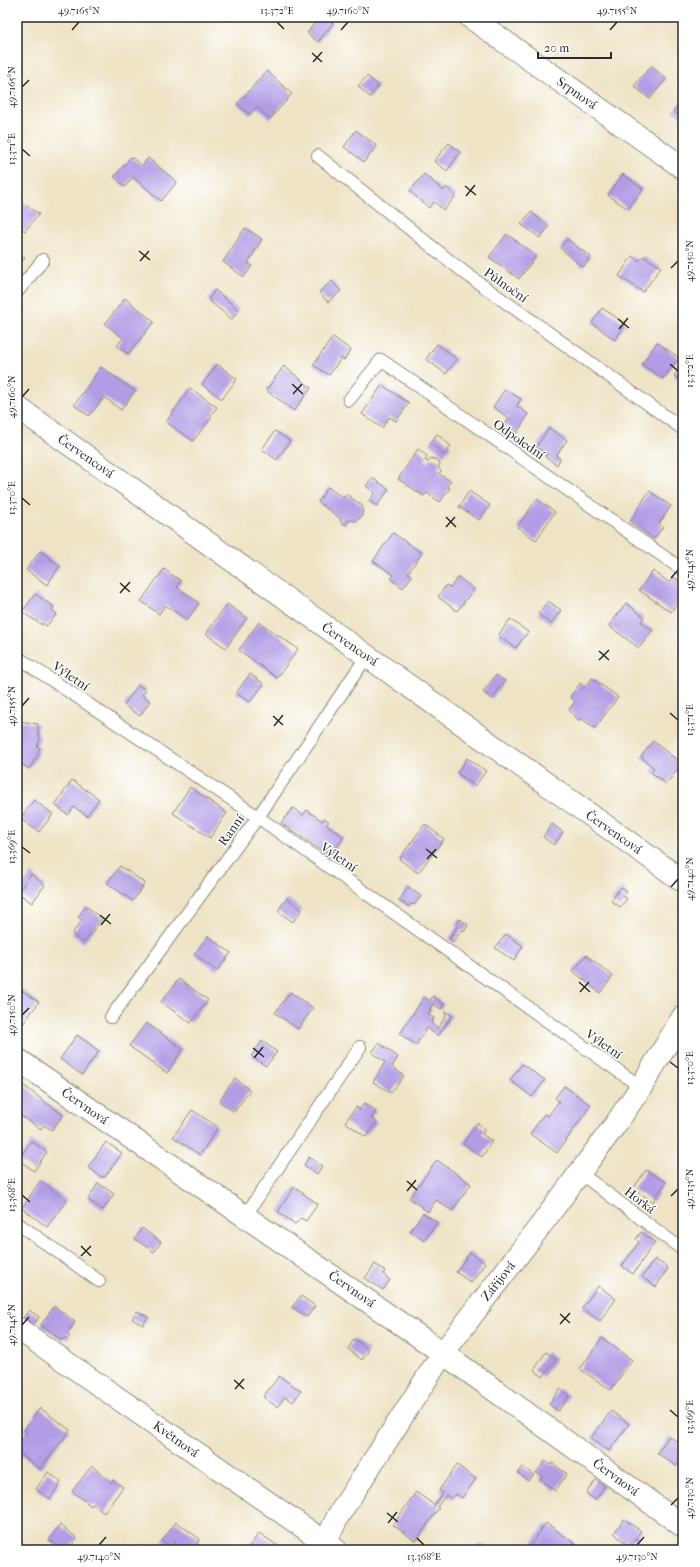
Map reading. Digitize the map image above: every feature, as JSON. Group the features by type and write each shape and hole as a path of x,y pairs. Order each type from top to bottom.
{"street":[{"name":"Srpnová","path":"470,17 683,168"},
{"name":"Červencová","path":"17,407 683,881"},
{"name":"Zářijová","path":"327,1547 338,1516 443,1353 580,1173 641,1087 683,1017"},
{"name":"Červnová","path":"17,1059 443,1353 683,1526"},
{"name":"Květnová","path":"17,1328 327,1547"}],"lane":[{"name":"Půlnoční","path":"318,156 465,273 683,429"},
{"path":"17,292 43,260"},
{"name":"Odpolední","path":"349,400 381,360 683,570"},
{"name":"Ranní","path":"111,1017 258,817 367,656"},
{"name":"Výletní","path":"17,657 258,817 641,1087"},
{"path":"245,1216 360,1047"},
{"name":"Horká","path":"580,1173 683,1250"},
{"path":"17,1223 99,1281"},
{"path":"17,1547 21,1550"}],"building":[{"path":"319,17 324,17 333,23 318,42 307,33"},
{"path":"620,17 630,17 626,22"},
{"path":"651,66 666,79 650,99 634,86"},
{"path":"267,71 292,94 270,119 257,107 250,115 237,104"},
{"path":"367,76 379,86 370,97 358,86"},
{"path":"683,100 683,119 673,111"},
{"path":"356,130 377,146 364,162 344,147"},
{"path":"449,143 460,152 447,171 434,161"},
{"path":"131,157 142,166 148,158 177,182 161,201 133,177 125,187 114,177"},
{"path":"424,174 444,191 446,187 456,196 444,210 434,202 429,208 410,191"},
{"path":"623,174 643,189 628,209 608,195"},
{"path":"21,201 39,214 25,231 17,225 17,207"},
{"path":"531,212 549,226 540,238 521,224"},
{"path":"245,228 262,239 248,263 252,266 244,277 223,262"},
{"path":"507,234 536,256 519,279 489,257"},
{"path":"567,239 591,257 583,267 560,248"},
{"path":"17,252 25,258 17,267"},
{"path":"632,256 639,261 643,256 661,267 643,292 619,276"},
{"path":"332,281 341,291 328,302 319,292"},
{"path":"215,290 239,310 232,319 208,300"},
{"path":"125,298 154,322 128,354 117,346 123,338 105,324"},
{"path":"602,308 626,324 615,340 592,323"},
{"path":"333,337 351,350 344,360 341,358 329,375 313,365"},
{"path":"657,342 679,358 663,379 642,364"},
{"path":"437,344 457,359 446,374 426,359"},
{"path":"683,363 683,382 674,376"},
{"path":"217,364 237,379 222,399 202,385"},
{"path":"284,366 311,388 294,411 266,390"},
{"path":"101,367 135,391 121,410 104,397 89,416 74,405"},
{"path":"382,385 409,403 396,421 389,417 382,428 362,414"},
{"path":"190,388 217,407 210,416 212,417 193,441 166,422"},
{"path":"505,389 521,399 517,406 528,414 517,433 505,424 509,418 493,407"},
{"path":"549,428 567,440 556,456 560,459 557,465 545,457 547,454 536,447"},
{"path":"275,431 290,441 277,460 262,449"},
{"path":"437,434 451,446 444,455 430,443"},
{"path":"418,449 427,456 425,460 428,462 431,458 438,460 440,464 438,468 441,471 439,474 451,481 447,486 450,488 440,502 427,493 424,496 398,479"},
{"path":"372,478 389,489 377,506 369,501 375,493 366,486"},
{"path":"328,487 343,498 346,494 360,504 363,508 362,516 355,521 349,520 345,525 340,521 341,519 318,502"},
{"path":"469,491 490,505 479,520 459,507"},
{"path":"649,491 671,506 659,524 663,527 654,539 630,522"},
{"path":"537,499 555,512 536,540 517,527"},
{"path":"393,533 422,553 408,573 412,576 403,588 391,579 394,575 373,561"},
{"path":"40,551 60,566 47,585 26,570"},
{"path":"164,569 181,581 177,587 199,603 187,620 165,605 159,614 141,601"},
{"path":"653,571 670,583 674,577 683,584 683,594 671,612 639,590"},
{"path":"458,577 474,589 457,611 438,597 446,585 450,588"},
{"path":"35,594 54,607 52,610 57,614 46,626 22,612"},
{"path":"548,601 561,610 551,624 538,614"},
{"path":"626,603 644,617 641,622 653,630 639,648 609,626"},
{"path":"227,604 247,618 226,648 206,634"},
{"path":"510,619 528,632 516,648 498,636"},
{"path":"259,622 298,649 277,678 239,650"},
{"path":"250,674 264,684 250,702 236,693"},
{"path":"496,675 505,681 492,699 483,692"},
{"path":"592,678 618,697 595,728 582,719 578,720 569,710 575,701 570,697 580,683 585,687"},
{"path":"138,685 146,690 142,695 150,701 140,716 124,705"},
{"path":"19,721 38,724 40,739 37,746 40,748 37,753 39,754 29,769 17,761 17,747 20,743 17,741"},
{"path":"653,741 682,764 666,784 651,772 654,768 641,757"},
{"path":"467,758 486,771 475,786 457,773"},
{"path":"72,780 99,799 87,816 74,807 68,815 55,805"},
{"path":"190,787 227,813 210,838 173,813"},
{"path":"34,800 53,814 39,832 20,819"},
{"path":"293,808 303,815 307,810 322,821 324,818 329,822 326,824 344,837 330,857 281,823"},
{"path":"425,824 444,839 418,873 399,859"},
{"path":"552,824 563,832 554,845 543,837"},
{"path":"120,866 145,883 133,901 107,883"},
{"path":"31,874 45,885 32,903 18,893"},
{"path":"408,887 421,896 414,905 411,904 409,907 399,901"},
{"path":"621,887 627,892 623,896 627,899 620,907 611,901"},
{"path":"287,898 302,910 293,922 278,911"},
{"path":"86,906 102,919 84,943 72,934 82,920 78,917"},
{"path":"460,919 468,925 464,932 462,930 453,942 449,939"},
{"path":"506,934 523,946 514,961 495,948"},
{"path":"208,936 231,953 217,971 194,954"},
{"path":"586,955 613,976 600,993 573,971"},
{"path":"179,979 208,1000 191,1023 161,1002"},
{"path":"17,987 39,1002 23,1024 17,1020"},
{"path":"290,992 313,1008 298,1029 275,1013"},
{"path":"433,996 444,1004 441,1009 433,1004 428,1014 434,1018 431,1023 438,1028 446,1016 445,1011 452,1016 438,1036 427,1028 416,1045 400,1034 424,997 430,1001"},
{"path":"146,1023 183,1049 167,1073 129,1046"},
{"path":"77,1035 99,1051 82,1075 60,1059"},
{"path":"262,1041 277,1052 266,1066 251,1056"},
{"path":"379,1043 398,1057 392,1067 404,1076 391,1093 373,1082 385,1062 372,1053"},
{"path":"522,1064 545,1080 532,1097 510,1080"},
{"path":"235,1078 250,1090 234,1112 219,1101"},
{"path":"17,1081 63,1115 52,1130 44,1125 41,1129 17,1113"},
{"path":"564,1086 591,1105 557,1153 530,1134 544,1114 548,1116 559,1101 555,1098"},
{"path":"364,1103 376,1111 371,1118 377,1122 366,1137 345,1122 356,1107 360,1110"},
{"path":"192,1110 218,1127 200,1155 173,1137"},
{"path":"477,1123 485,1129 482,1134 492,1141 482,1157 463,1143"},
{"path":"31,1141 47,1152 34,1171 17,1159 19,1150 23,1153"},
{"path":"106,1142 122,1153 105,1177 101,1177 88,1167"},
{"path":"309,1157 322,1166 317,1174 304,1165"},
{"path":"437,1160 471,1184 452,1211 436,1200 428,1212 409,1198"},
{"path":"646,1170 666,1182 653,1202 633,1189"},
{"path":"40,1181 67,1200 47,1227 22,1208"},
{"path":"98,1183 114,1194 103,1210 88,1200"},
{"path":"294,1187 318,1204 306,1221 301,1218 295,1224 278,1212"},
{"path":"423,1213 437,1222 424,1241 410,1231"},
{"path":"142,1228 161,1242 154,1252 135,1239"},
{"path":"641,1232 655,1242 633,1274 622,1266 639,1242 636,1239"},
{"path":"470,1252 485,1263 471,1283 456,1272"},
{"path":"655,1259 668,1268 656,1287 642,1277"},
{"path":"375,1264 385,1271 383,1274 390,1280 383,1290 365,1278"},
{"path":"598,1286 616,1299 600,1321 582,1308"},
{"path":"301,1296 315,1306 307,1317 292,1307"},
{"path":"54,1306 75,1322 67,1334 70,1336 67,1339 64,1338 62,1340 41,1325"},
{"path":"29,1310 39,1317 34,1324 24,1317"},
{"path":"137,1311 148,1317 143,1325 132,1319"},
{"path":"602,1338 632,1360 611,1390 580,1369"},
{"path":"354,1339 369,1350 362,1360 348,1349"},
{"path":"546,1352 556,1359 543,1377 534,1370"},
{"path":"279,1376 301,1391 293,1402 285,1397 277,1407 263,1397"},
{"path":"560,1389 569,1396 558,1411 549,1404"},
{"path":"40,1408 70,1430 40,1469 17,1452 17,1446 27,1432 24,1430"},
{"path":"611,1411 629,1424 609,1451 591,1438"},
{"path":"669,1436 683,1446 683,1457 676,1466 657,1453"},
{"path":"545,1461 551,1465 552,1463 567,1474 555,1491 540,1480 542,1476 536,1473"},
{"path":"457,1465 476,1479 462,1498 456,1494 452,1499 446,1495 437,1507 439,1508 416,1541 393,1525 416,1492 434,1505 443,1493 439,1490"},
{"path":"92,1466 111,1482 113,1480 123,1487 104,1513 93,1504 91,1506 72,1491"},
{"path":"522,1467 534,1475 528,1481 518,1473"},
{"path":"48,1472 61,1482 50,1499 36,1489"},
{"path":"596,1480 605,1486 595,1500 586,1493"},
{"path":"624,1519 641,1531 637,1537 639,1539 638,1541 635,1539 629,1547 614,1533"},
{"path":"176,1522 200,1539 193,1550 185,1550 174,1542 171,1546 162,1541"},
{"path":"546,1523 576,1544 572,1550 527,1550"},
{"path":"60,1525 77,1538 68,1550 63,1550 49,1540"},
{"path":"259,1533 284,1550 247,1550"},
{"path":"480,1544 489,1550 476,1550"}]}
